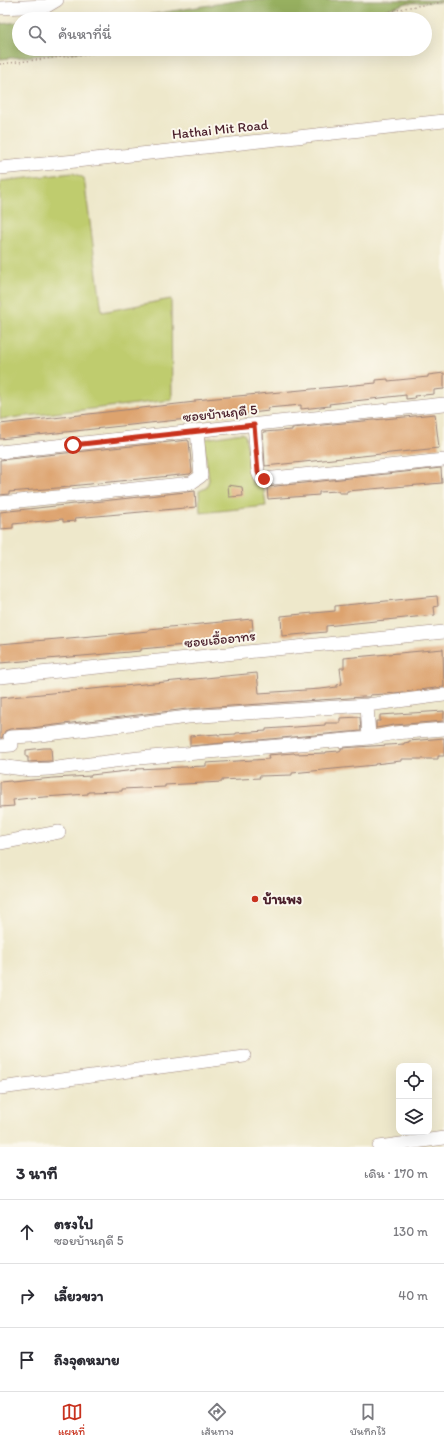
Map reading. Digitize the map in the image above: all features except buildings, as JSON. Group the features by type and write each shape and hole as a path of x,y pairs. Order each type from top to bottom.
{"street":[{"path":"0,8 22,3 44,3 47,6 57,0"},
{"name":"Hathai Mit Road","path":"0,168 444,121"},
{"name":"ซอยบ้านฤดี 5","path":"0,452 444,404"},
{"path":"254,425 258,472 260,477 264,479 444,460"},
{"path":"0,503 191,483 202,476 197,431"},
{"name":"ซอยเอื้ออาทร","path":"0,677 444,632"},
{"path":"0,746 12,745 10,737 32,736 188,717 367,704 444,696"},
{"path":"367,704 369,738"},
{"path":"0,766 30,770 49,769 139,758 369,738 444,729"},
{"path":"0,843 59,832"},
{"path":"0,1088 244,1056"},
{"path":"379,1147 441,1142"}],"path":[{"path":"388,12 409,7 444,2"},
{"path":"0,64 71,56"}],"green space":[{"path":"242,0 444,0 444,2 407,3 380,12 166,12"},
{"path":"12,23 12,56 32,56 0,59 0,24"},
{"path":"73,173 84,178 102,312 171,299 172,400 0,419 0,181"},
{"path":"242,433 245,435 253,484 263,484 266,506 200,513 199,491 206,488 209,480 204,442 205,439"}],"place":[{"name":"บ้านพง","path":"255,899"}],"route":[{"path":"73,445 254,425 258,472 260,477 264,479"}]}
